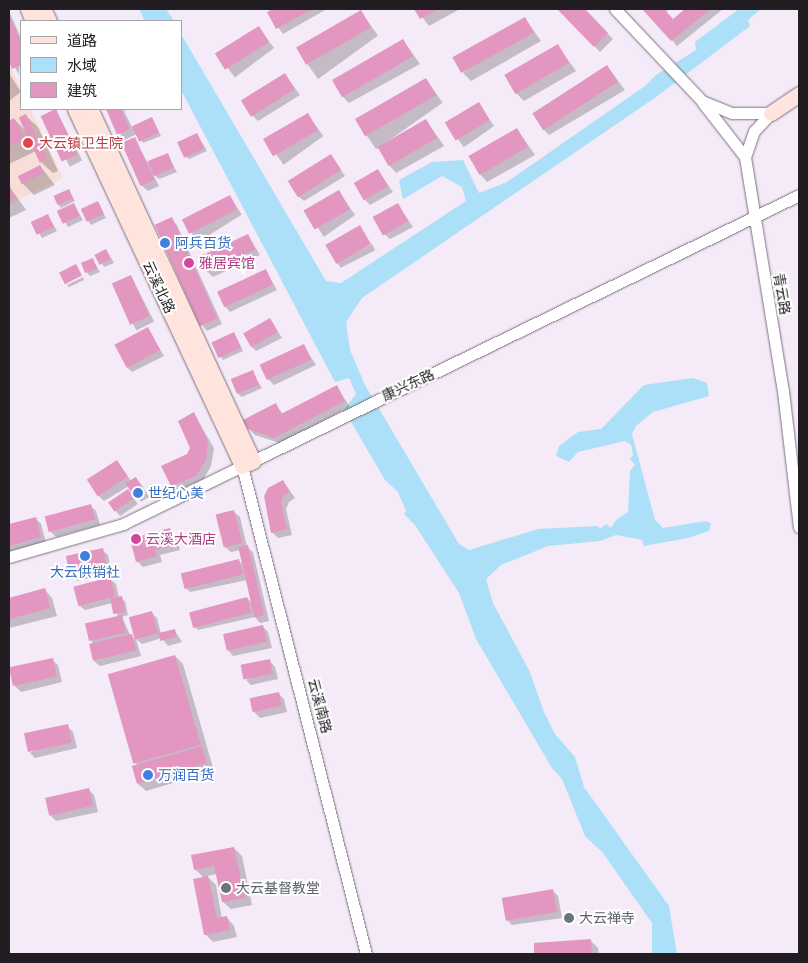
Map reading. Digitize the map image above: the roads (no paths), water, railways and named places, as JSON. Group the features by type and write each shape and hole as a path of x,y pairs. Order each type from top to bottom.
{"street":[{"path":"614,9 702,101 745,156"},
{"path":"702,101 732,114 770,113 799,94"},
{"name":"云溪北路","path":"75,110 247,464"},
{"name":"云溪北路","path":"90,110 247,464"},
{"name":"青云路","path":"770,113 754,131 745,156 753,217 783,391 799,527"},
{"name":"康兴东路","path":"9,557 123,524 341,416 395,392 799,195"},
{"name":"云溪南路","path":"247,464 366,954"}],"water":[{"path":"139,9 166,9 173,20 144,20"},
{"path":"739,9 761,9 748,20 750,26 656,97 362,298 346,322 350,350 365,385 459,544 469,550 538,529 598,526 600,529 606,524 611,528 616,520 628,512 630,471 635,465 630,459 633,455 631,445 625,441 578,452 569,462 556,456 559,446 578,432 601,429 644,385 693,378 707,383 709,396 653,412 636,426 632,434 655,520 663,528 706,521 711,523 709,531 688,538 644,546 642,540 616,535 600,541 548,546 501,565 486,579 493,603 529,670 544,712 555,734 575,757 584,787 669,906 677,954 652,954 652,923 603,853 585,836 562,779 552,768 476,639 459,593 415,525 404,514 406,511 398,492 385,480 344,410 356,394 349,378 335,382 182,92 182,36 326,281 341,283 466,201 462,187 442,176 403,199 399,180 432,162 463,160 479,193 507,182 645,86 656,75 696,50 695,42"}],"place":[{"name":"大云镇卫生院","path":"28,143"},
{"name":"阿兵百货","path":"165,243"},
{"name":"雅居宾馆","path":"189,263"},
{"name":"世纪心美","path":"138,493"},
{"name":"云溪大酒店","path":"136,539"},
{"name":"大云供销社","path":"85,556"},
{"name":"万润百货","path":"148,775"},
{"name":"大云基督教堂","path":"226,888"},
{"name":"大云禅寺","path":"569,918"}]}
